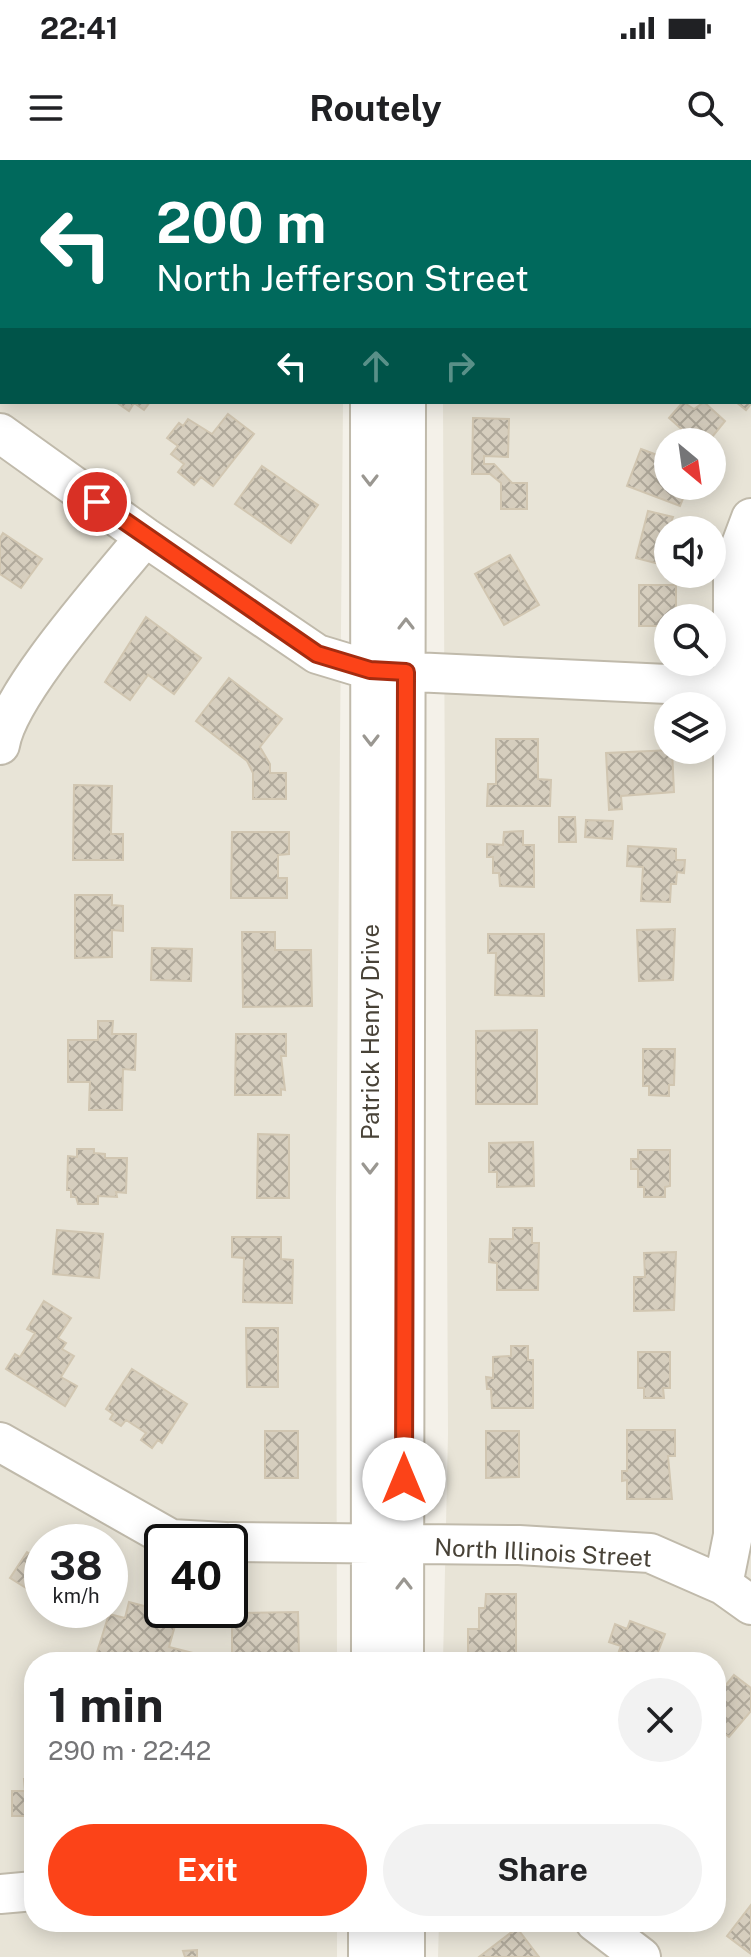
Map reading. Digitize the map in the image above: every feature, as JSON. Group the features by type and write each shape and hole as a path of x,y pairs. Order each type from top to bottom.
{"street":[{"name":"Patrick Henry Drive","path":"370,404 388,671"},
{"name":"Patrick Henry Drive","path":"403,1652 388,1544 386,1117 388,671 406,404"},
{"path":"0,433 317,654 388,671 731,687"},
{"path":"737,1595 733,1535 742,1286 741,771 731,687 733,566 751,518"},
{"path":"0,745 3,728 47,659 145,537"},
{"name":"North Illinois Street","path":"0,1442 145,1524"},
{"name":"North Illinois Street","path":"248,1542 519,1545 650,1553 737,1595"},
{"name":"Patrick Henry Drive","path":"372,1652 388,1544"},
{"path":"0,1894 24,1892"},
{"path":"368,1932 368,1957"},
{"path":"405,1932 405,1957"},
{"path":"608,1932 641,1957"}],"shaded area":[{"path":"0,404 343,404 336,1200 337,1652 24,1652 24,1932 337,1932 337,1957 0,1957"},
{"path":"443,404 751,404 751,1957 438,1957 439,1932 726,1932 726,1652 443,1652 448,1434"}],"building":[{"path":"119,404 133,404 129,411"},
{"path":"681,404 694,409 706,404 725,421 719,428 680,428 669,418"},
{"path":"228,414 254,434 213,486 201,477 194,485 178,472 184,464 171,454 178,446 167,438 179,423 183,426 188,419 212,434"},
{"path":"473,418 509,419 508,457 484,456 484,464 494,464 512,483 527,483 527,509 501,509 501,483 490,474 472,474"},
{"path":"641,449 654,454 654,496 627,486"},
{"path":"262,466 318,505 291,543 235,504"},
{"path":"664,500 682,500 680,506"},
{"path":"648,511 669,516 654,516 654,563 636,558"},
{"path":"3,533 42,559 21,588 0,574 0,538"},
{"path":"510,555 539,605 504,625 475,574"},
{"path":"639,585 676,588 676,604 654,604 654,626 639,626"},
{"path":"146,617 201,658 174,694 148,675 130,700 105,682"},
{"path":"229,678 282,719 260,747 270,764 270,773 286,773 286,799 253,799 253,773 247,761 196,721"},
{"path":"496,739 538,739 538,779 551,780 550,806 487,806 488,784 496,784"},
{"path":"654,751 654,764 673,764 674,792 621,796 622,809 609,810 606,753"},
{"path":"74,785 112,786 111,834 123,834 123,860 73,860"},
{"path":"559,817 575,817 576,842 559,842"},
{"path":"586,820 613,821 612,839 585,837"},
{"path":"523,831 523,845 534,845 534,887 500,886 499,873 493,873 493,857 487,857 487,844 503,845 504,832"},
{"path":"232,832 289,832 289,854 278,855 278,878 287,878 287,898 231,898"},
{"path":"628,846 676,849 676,860 685,860 684,873 677,872 676,884 671,884 670,902 641,901 643,867 627,866"},
{"path":"75,895 112,895 112,905 123,906 123,931 112,930 112,957 75,958"},
{"path":"675,929 673,980 639,981 637,930"},
{"path":"242,932 275,932 275,950 311,950 312,1006 243,1007"},
{"path":"488,934 544,934 544,996 495,995 496,953 488,953"},
{"path":"152,948 192,949 191,981 151,980"},
{"path":"98,1021 113,1021 112,1034 136,1034 135,1070 123,1069 122,1110 89,1110 90,1082 68,1082 68,1040 98,1040"},
{"path":"537,1030 537,1104 476,1104 476,1031"},
{"path":"236,1034 286,1034 286,1056 281,1056 285,1090 281,1089 281,1095 235,1095"},
{"path":"643,1049 675,1049 674,1085 669,1085 669,1096 649,1095 649,1086 643,1086"},
{"path":"258,1134 289,1135 289,1198 257,1198"},
{"path":"533,1142 534,1186 497,1187 497,1172 489,1172 489,1143"},
{"path":"77,1149 94,1149 94,1153 105,1154 105,1158 127,1158 126,1193 116,1192 117,1197 98,1196 98,1204 78,1204 76,1197 71,1197 71,1190 67,1190 68,1156 77,1157"},
{"path":"638,1150 670,1150 670,1186 665,1187 665,1197 644,1197 644,1187 638,1187 638,1169 631,1169 631,1159 638,1159"},
{"path":"513,1228 532,1228 532,1243 539,1243 538,1290 497,1290 497,1263 489,1262 490,1239 513,1239"},
{"path":"57,1230 103,1234 99,1278 53,1274"},
{"path":"232,1237 281,1237 281,1259 293,1260 292,1303 243,1302 244,1258 232,1257"},
{"path":"676,1252 674,1310 634,1311 634,1277 645,1277 644,1253"},
{"path":"44,1301 71,1318 58,1338 66,1343 62,1349 74,1356 61,1377 77,1386 65,1406 6,1369 15,1354 20,1357 35,1333 27,1329"},
{"path":"246,1328 278,1328 278,1387 247,1387"},
{"path":"511,1346 528,1346 528,1360 533,1360 533,1408 492,1408 491,1389 487,1389 486,1377 493,1378 493,1357 511,1356"},
{"path":"638,1352 670,1352 670,1388 663,1388 664,1398 644,1398 644,1388 638,1388"},
{"path":"132,1369 187,1404 162,1443 158,1440 152,1448 141,1440 146,1433 126,1420 121,1426 110,1419 113,1414 106,1409"},
{"path":"627,1430 675,1430 675,1456 668,1456 672,1499 627,1499 627,1480 622,1481 622,1471 627,1471"},
{"path":"265,1431 298,1431 298,1478 265,1478"},
{"path":"486,1431 519,1431 519,1477 486,1478"},
{"path":"24,1557 24,1587 10,1578"},
{"path":"486,1594 516,1594 516,1652 468,1652 468,1629 479,1629 479,1608 485,1608"},
{"path":"129,1602 144,1606 144,1628 174,1628 169,1647 189,1652 97,1652 105,1628 128,1628"},
{"path":"298,1612 299,1652 232,1652 232,1628 248,1628 248,1613"},
{"path":"630,1621 665,1634 658,1652 619,1651 621,1646 609,1642 615,1624 627,1629"},
{"path":"734,1675 751,1688 751,1711 729,1737 726,1735 726,1685"},
{"path":"12,1791 24,1791 24,1816 12,1816"},
{"path":"751,1905 751,1954 727,1936"},
{"path":"512,1932 520,1932 539,1957 479,1957"},
{"path":"197,1950 197,1957 185,1957 183,1951"}],"route":[{"path":"97,502 317,654 370,670 406,672 402,1117 404,1479"}]}
